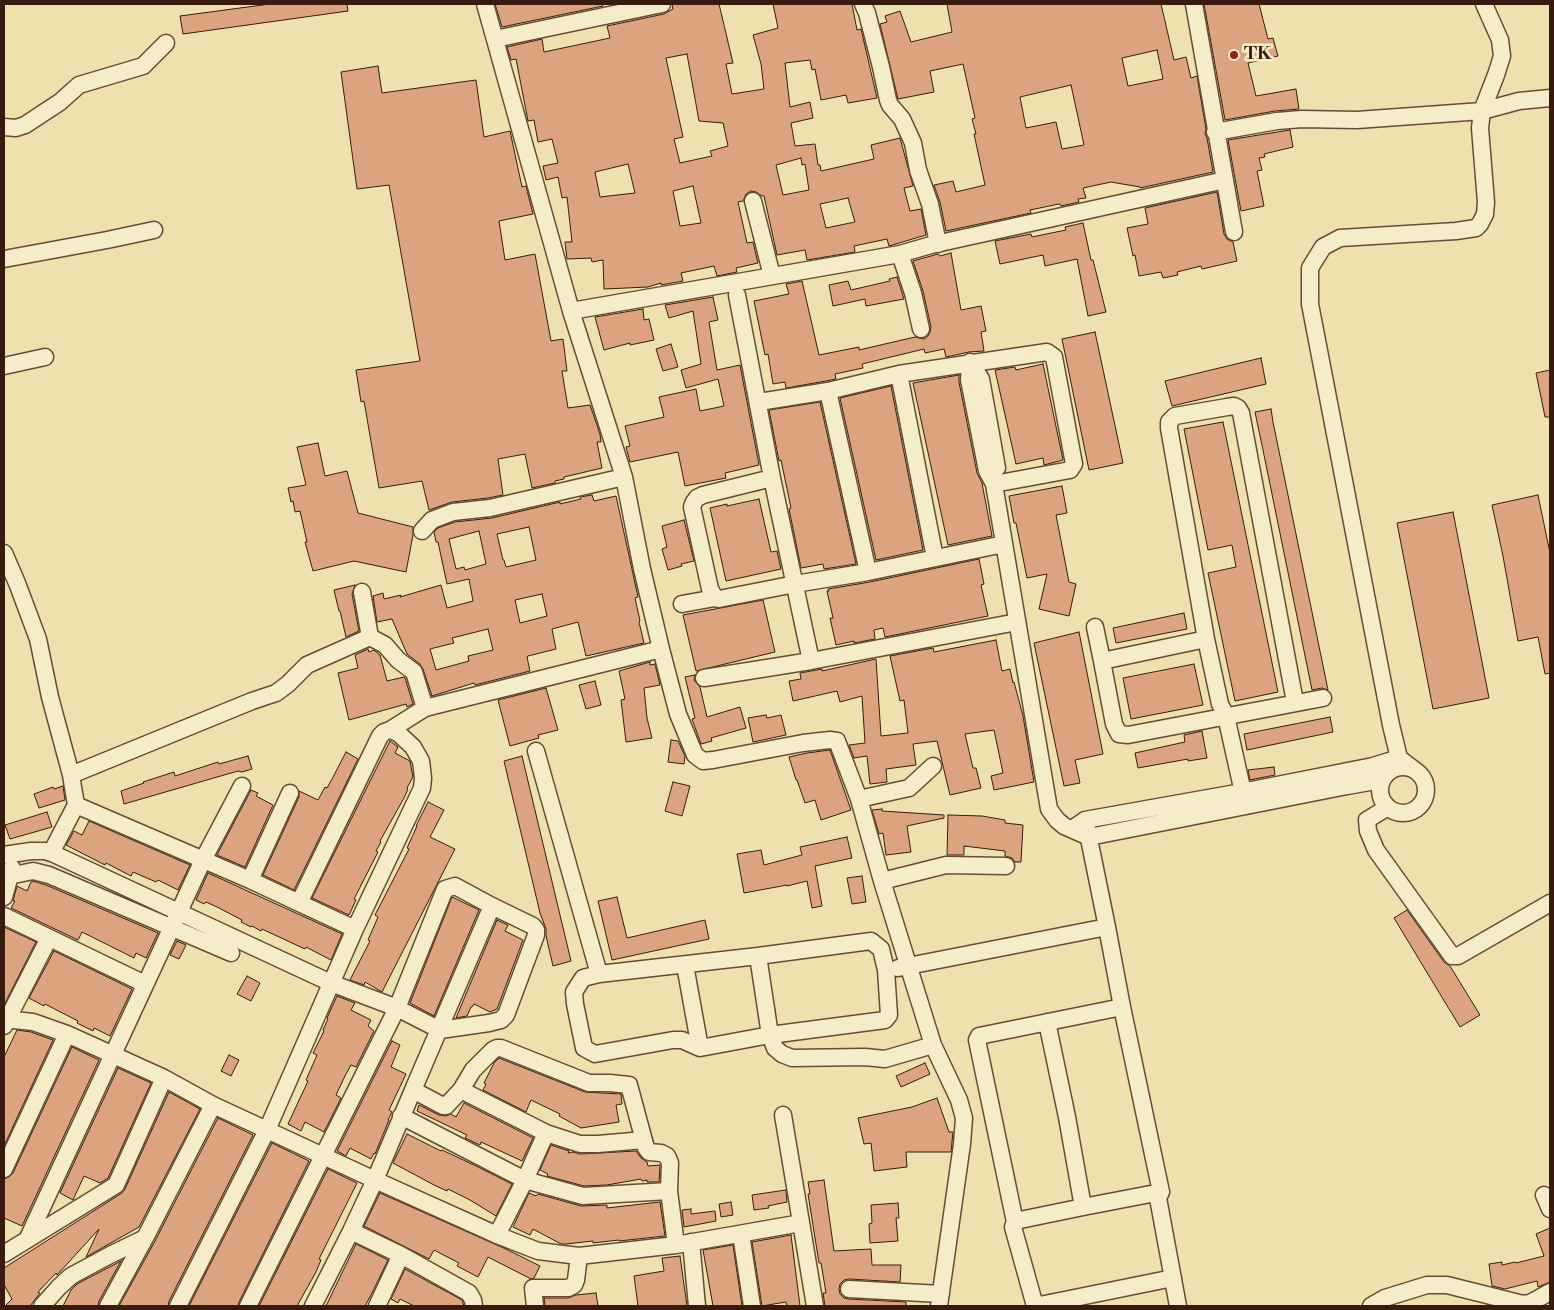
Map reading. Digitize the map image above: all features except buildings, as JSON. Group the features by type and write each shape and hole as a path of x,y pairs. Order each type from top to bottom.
{"street":[{"path":"485,4 571,311 624,477 642,569 661,649 678,714 695,755 703,761 803,743 837,741 859,799 933,1045 959,1100 964,1118 962,1144 940,1300 849,1288"},
{"path":"495,39 662,4"},
{"path":"863,4 867,13 890,106 902,119 913,143 918,170 930,204 938,244"},
{"path":"1194,4 1234,232"},
{"path":"1089,837 1373,766 1393,764 1416,771 1421,776 1425,790 1421,804 1415,809 1401,813 1388,807 1380,795 1382,780 1393,764 1391,725 1346,483 1310,304 1310,268 1323,247 1340,238 1462,230 1476,228 1480,224 1485,214 1486,202 1480,128 1482,111 1502,56 1500,40 1484,4"},
{"path":"4,127 16,128 25,125 60,102 79,84 143,66 166,43"},
{"path":"1215,132 1277,121 1302,119 1357,120 1482,111 1519,101 1550,98"},
{"path":"571,311 900,254 1225,180"},
{"path":"753,201 772,276"},
{"path":"4,259 154,230"},
{"path":"900,254 913,293 921,329"},
{"path":"737,295 759,402 772,478 811,660"},
{"path":"759,402 828,391 899,374 1047,352 1054,357 1074,464 1070,470 994,484"},
{"path":"4,366 45,357"},
{"path":"970,362 981,378 998,469 994,484 1049,809 1064,826 1239,800"},
{"path":"899,374 935,558"},
{"path":"828,391 868,572"},
{"path":"1239,800 1206,639 1169,422 1175,416 1234,406 1241,413 1295,702"},
{"path":"422,530 432,520 453,512 490,508 624,477"},
{"path":"715,598 710,589 692,507 694,502 703,495 772,478"},
{"path":"682,604 868,572 1004,544"},
{"path":"4,553 38,639 50,697 71,774 76,805 51,853"},
{"path":"362,592 370,636 385,645 398,660 414,672 425,708"},
{"path":"704,678 1017,622"},
{"path":"1095,627 1114,724 1119,734 1128,735 1221,712 1322,698"},
{"path":"71,774 252,700 276,693 311,663 370,636"},
{"path":"1102,661 1206,639"},
{"path":"299,903 380,736 384,732 425,708 661,649"},
{"path":"178,1306 267,1130 355,929 422,788 424,778 421,761 413,747 398,733 390,730"},
{"path":"536,751 599,974"},
{"path":"859,799 909,788 933,766"},
{"path":"27,1240 203,860 242,786"},
{"path":"250,880 290,793"},
{"path":"76,805 250,880 355,929"},
{"path":"1388,807 1367,820 1368,831 1376,850 1452,956 1458,956 1550,903"},
{"path":"1078,825 1089,837 1161,1192 1158,1198 1178,1306"},
{"path":"4,897 9,854 38,851 51,853 180,911 331,983 397,1008 440,1030 489,1023 501,1020 506,1015 536,935 533,926 455,886 445,889 397,1008 248,1306"},
{"path":"882,880 946,865 1006,866"},
{"path":"7,876 33,872 49,875 231,953"},
{"path":"313,1306 352,1232 492,906"},
{"path":"4,916 145,984"},
{"path":"886,970 1107,927"},
{"path":"49,938 5,1021 33,1022 67,1034 164,1078 213,1105 375,1180 497,1235 538,1251 579,1256 683,1243 801,1223"},
{"path":"871,941 881,949 886,970 889,1015 885,1020 770,1035 700,1048 682,1040 673,1040 595,1054 584,1048 574,1004 574,992 582,978 599,974 871,941"},
{"path":"758,956 770,1035 775,1048 782,1054 792,1058 865,1056 885,1058 933,1045"},
{"path":"685,964 700,1048"},
{"path":"1122,1007 982,1034 977,1040 1015,1222 1013,1227 1035,1306 1174,1278"},
{"path":"1047,1022 1067,1116 1083,1207"},
{"path":"4,1169 67,1034"},
{"path":"413,1090 442,1106 448,1104 461,1090 473,1070 486,1056 493,1050 501,1048 589,1084 610,1082 630,1085 646,1148 649,1152 661,1153 667,1156 670,1163 669,1191 697,1306"},
{"path":"4,1254 116,1185 164,1078"},
{"path":"461,1090 546,1132 580,1144 644,1140"},
{"path":"108,1306 213,1105"},
{"path":"783,1115 815,1306"},
{"path":"401,1116 525,1180 583,1196 669,1191"},
{"path":"497,1235 525,1180 546,1132"},
{"path":"1015,1222 1161,1192"},
{"path":"352,1232 401,1255 469,1293 474,1306"},
{"path":"741,1234 752,1306"},
{"path":"42,1306 71,1276 145,1238"},
{"path":"377,1306 401,1255"},
{"path":"535,1306 533,1288 568,1288 574,1285 579,1256"},
{"path":"1370,1306 1406,1290 1427,1285 1447,1284 1523,1304 1550,1293"}],"place":[{"name":"TK","path":"1234,55"}]}
